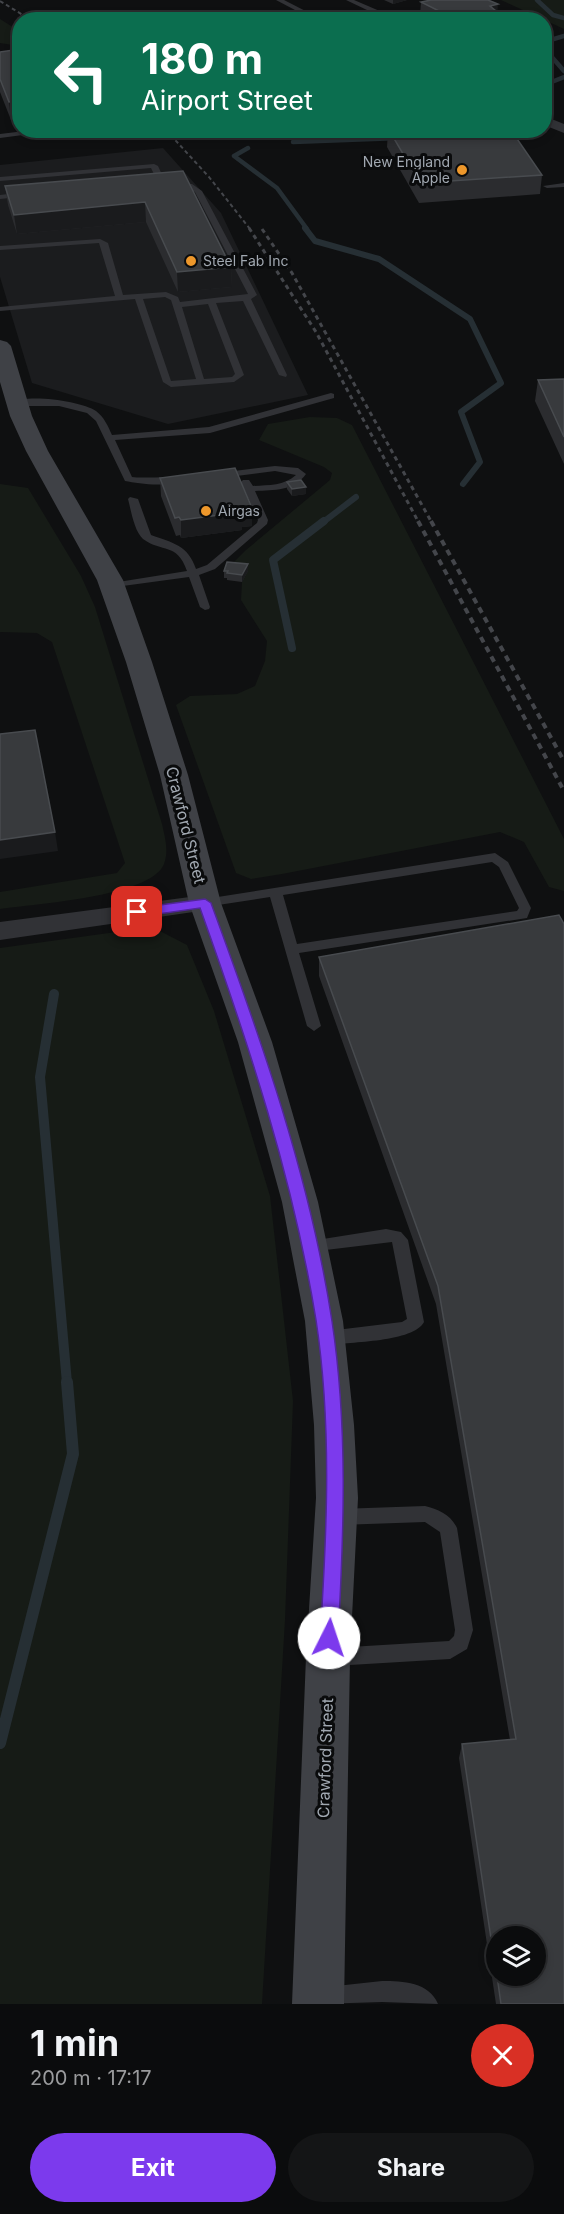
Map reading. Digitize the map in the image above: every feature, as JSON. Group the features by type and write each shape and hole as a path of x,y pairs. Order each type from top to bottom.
{"main road":[{"name":"Crawford Street","path":"0,346 16,403 37,451 73,511 112,585 139,662 174,775 205,903 255,1042 300,1203 309,1246 326,1338 334,1425 336,1517 328,1657 318,2001"}],"street":[{"path":"0,931 205,903"}],"lane":[{"path":"279,0 304,12"},
{"path":"349,0 378,12"},
{"path":"0,179 147,165 155,167 160,178 158,181"},
{"path":"21,177 26,194"},
{"path":"142,183 158,181 189,186 198,191 253,295 246,298 176,305"},
{"path":"547,186 564,185"},
{"path":"0,197 38,193"},
{"path":"0,248 100,241 104,243 119,297"},
{"path":"0,309 166,294 175,299 201,382"},
{"path":"138,295 167,382 177,384 234,379 240,375 211,301"},
{"path":"246,298 283,375"},
{"path":"108,438 210,430 332,396"},
{"path":"16,403 57,403 97,416 131,481 194,478"},
{"path":"206,476 279,469 292,469 302,474 297,481 290,484 249,489"},
{"path":"112,585 193,573 211,567 262,524 263,520 242,473"},
{"path":"133,500 143,532 153,540 183,552 187,556 205,607"},
{"path":"205,903 495,857 504,865 525,908 522,915 293,949"},
{"path":"275,891 314,1026"},
{"path":"309,1246 386,1235 396,1236 400,1240 415,1317 416,1323 405,1329 326,1338"},
{"path":"328,1657 450,1650 458,1647 463,1639 464,1630 448,1528 440,1520 425,1514 336,1517"},
{"path":"318,2001 403,1990 417,1993 424,1997 428,2004"}],"shaded area":[{"path":"501,0 564,0 564,29 552,23 552,12 527,12"},
{"path":"0,19 12,27 12,45 0,43"},
{"path":"163,148 221,213 308,395 168,424 32,383 0,277 0,165"},
{"path":"310,417 337,418 352,425 564,839 564,891 549,887 524,842 500,832 251,879 236,873 176,705 190,696 237,694 255,686 265,661 267,641 241,600 242,582 247,572 227,569 246,550 330,480 332,473 324,467 259,440 268,424"},
{"path":"0,484 28,488 81,576 95,607 162,824 166,849 164,864 155,875 138,884 90,897 0,909 0,892 117,873 125,863 52,642 37,633 0,632"},
{"path":"138,929 160,931 187,945 214,1011 270,1196 293,1401 285,1620 262,2004 0,2004 0,948"}],"building":[{"path":"488,0 498,4 490,6 496,11 493,12 441,12 421,2"},
{"path":"12,50 12,102 9,102 0,79 0,52"},
{"path":"394,138 517,138 542,175 420,183"},
{"path":"183,171 231,267 177,272 145,202 14,215 5,186"},
{"path":"564,379 564,437 538,380"},
{"path":"235,468 252,508 241,509 242,512 181,520 179,517 175,518 160,478"},
{"path":"301,480 306,487 292,489 287,482"},
{"path":"227,562 248,564 242,575 224,571"},
{"path":"35,730 55,832 0,840 0,734"},
{"path":"559,915 564,924 564,2004 501,2004 498,1986 546,1986 546,1926 489,1926 462,1744 516,1739 438,1286 319,957"}],"waterway":[{"path":"537,0 550,12"},
{"path":"552,14 564,18"},
{"path":"552,40 564,36"},
{"path":"552,57 564,71"},
{"path":"552,82 564,77"},
{"path":"293,142 400,138"},
{"path":"248,148 234,156 277,188 307,229"},
{"path":"305,228 315,241 379,259 470,319 501,383 461,412 480,462 463,484"},
{"path":"322,523 356,497"},
{"path":"292,648 273,560 324,521"},
{"path":"54,994 40,1077 67,1383"},
{"path":"0,1743 73,1454 67,1382"}],"railway":[{"path":"0,1 18,12"},
{"path":"173,138 209,177 250,229"},
{"path":"249,228 316,332 419,523"},
{"path":"262,229 292,273 432,523"},
{"path":"418,521 564,791"},
{"path":"431,521 564,761"}],"place":[{"name":"New England Apple","path":"462,170"},
{"name":"Steel Fab Inc","path":"191,261"},
{"name":"Airgas","path":"206,511"}],"route":[{"path":"137,912 205,903 255,1042 300,1203 324,1321 334,1425 337,1498 329,1638"}]}
